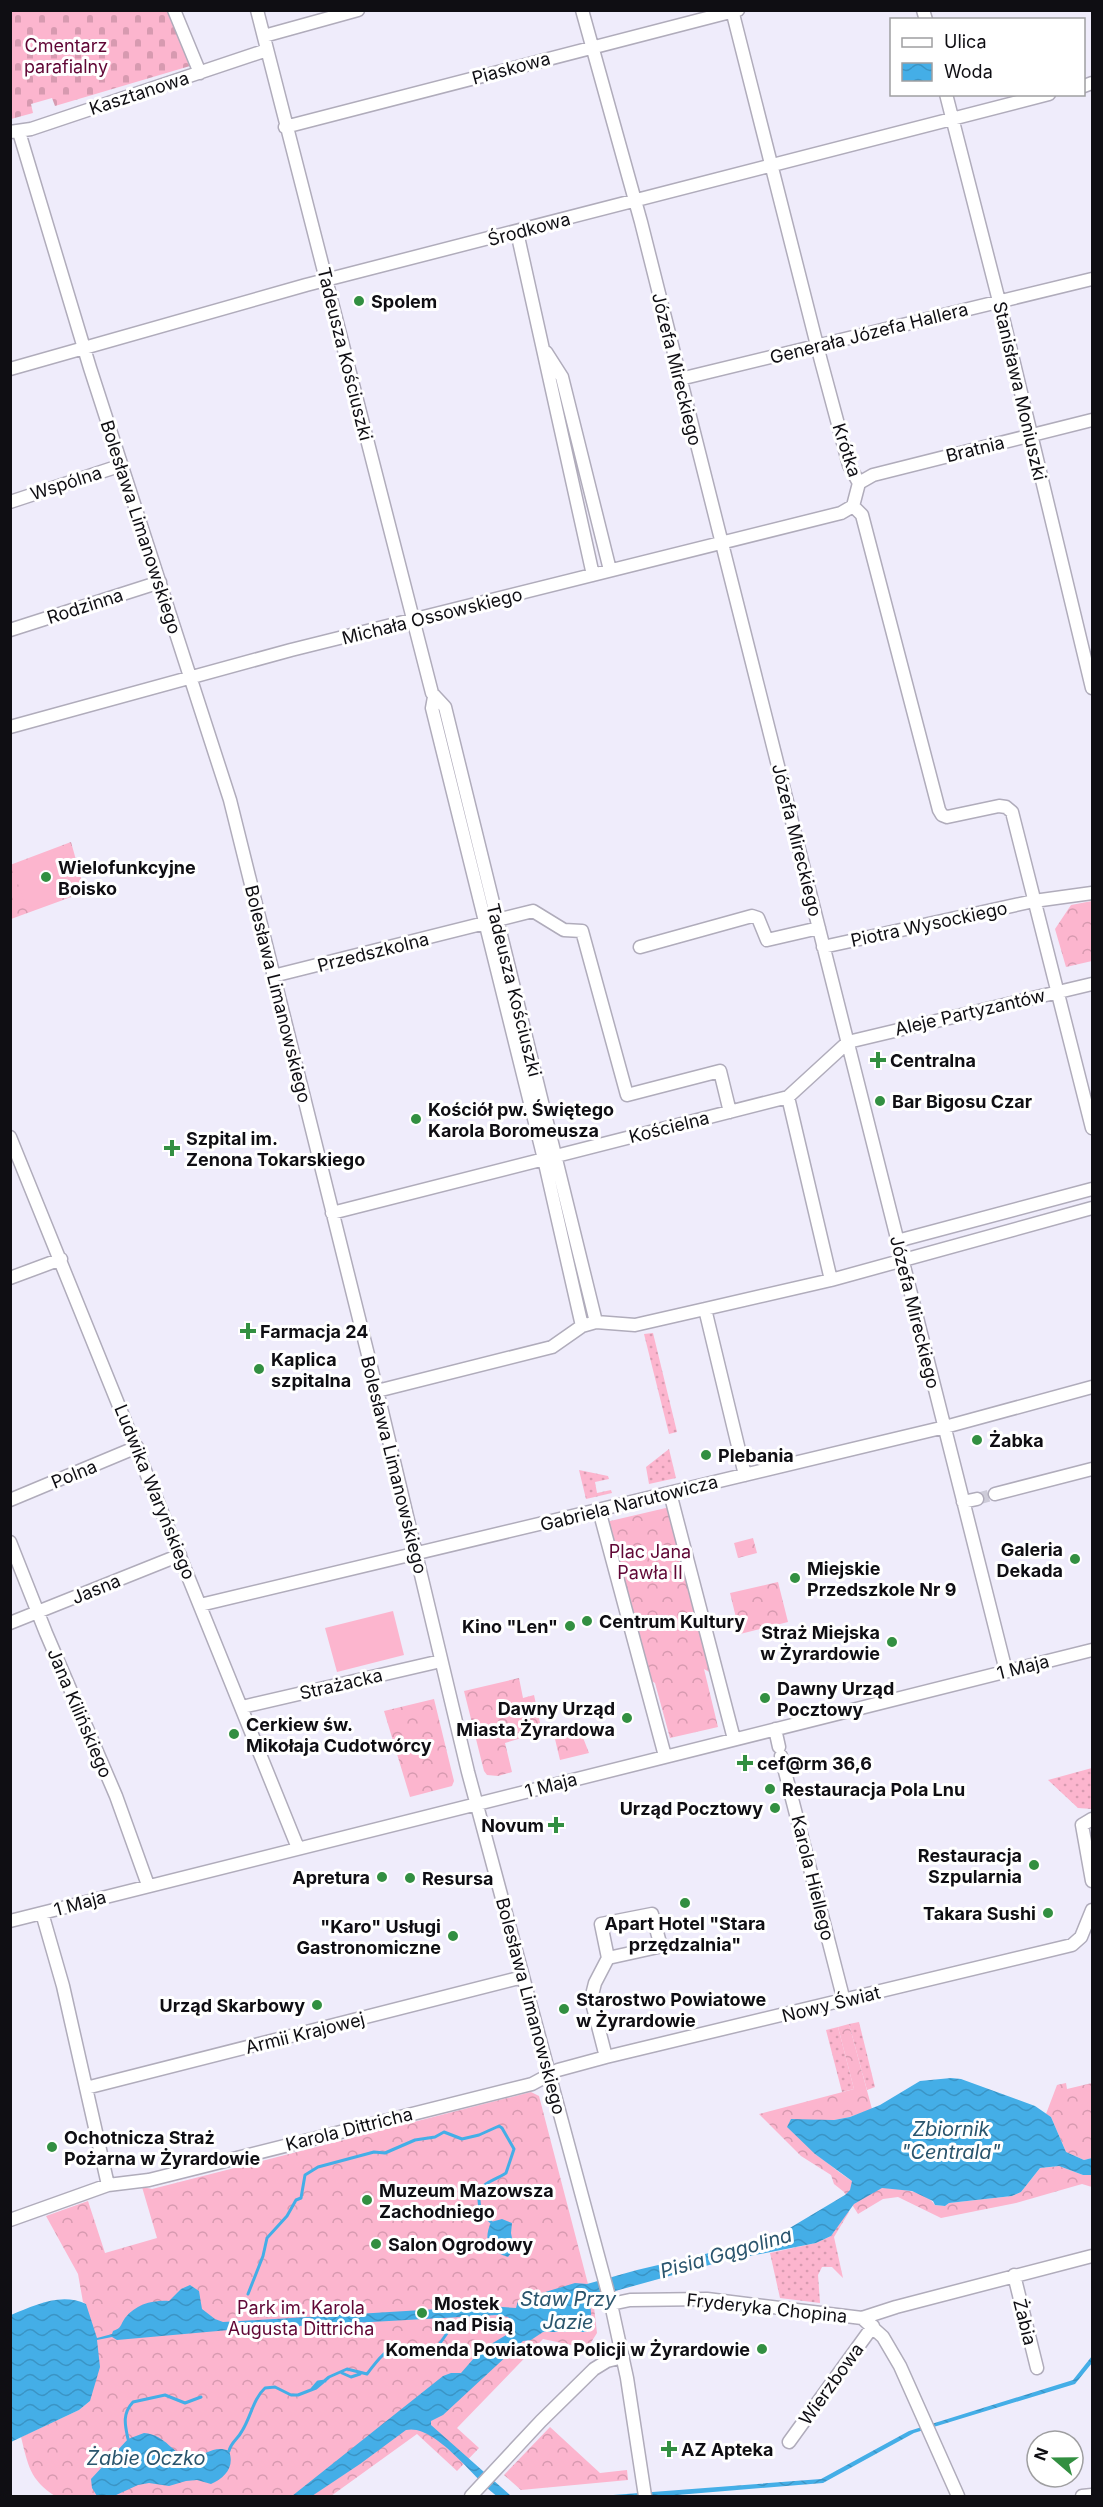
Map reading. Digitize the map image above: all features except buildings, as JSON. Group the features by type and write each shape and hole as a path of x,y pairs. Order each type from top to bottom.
{"street":[{"path":"174,10 200,74"},
{"name":"Tadeusza Kościuszki","path":"256,10 434,697 432,708 485,924 596,1322"},
{"path":"264,36 358,10"},
{"name":"Józefa Mireckiego","path":"582,10 635,201 1006,1671"},
{"name":"Piaskowa","path":"285,127 734,11"},
{"name":"Krótka","path":"734,11 817,347 849,465 859,483 853,506"},
{"name":"Kasztanowa","path":"15,132 200,74 267,50"},
{"name":"Stanisława Moniuszki","path":"946,96 999,301 1092,688"},
{"name":"Środkowa","path":"10,369 326,280 1042,96"},
{"name":"Bolesława Limanowskiego","path":"15,132 230,800 377,1391 476,1803 610,2301 623,2357 645,2496"},
{"path":"517,232 593,575"},
{"name":"Generała Józefa Hallera","path":"680,379 1092,279"},
{"path":"540,344 562,377 610,570"},
{"name":"Bratnia","path":"859,483 873,475 1092,420"},
{"name":"Wspólna","path":"10,502 122,465"},
{"path":"853,506 861,515 939,810 947,817 999,806 1006,807 1012,812 1092,1128"},
{"name":"Michała Ossowskiego","path":"10,727 189,677 841,513 853,506"},
{"name":"Rodzinna","path":"10,630 160,582"},
{"name":"Piotra Wysockiego","path":"823,947 1034,901 1092,892"},
{"name":"Przedszkolna","path":"273,976 533,912 564,930 582,931 627,1095 720,1071 730,1112"},
{"path":"640,947 752,916 758,918 767,940 819,928"},
{"name":"Aleje Partyzantów","path":"848,1042 1092,984"},
{"name":"Kościelna","path":"332,1213 788,1096 848,1042"},
{"path":"788,1096 831,1280"},
{"name":"Ludwika Waryńskiego","path":"10,1137 298,1848"},
{"name":"Tadeusza Kościuszki","path":"550,1157 582,1326"},
{"path":"897,1241 1092,1190"},
{"path":"377,1391 552,1347 582,1326 596,1322 635,1325 705,1310 831,1280 1092,1208"},
{"path":"10,1278 61,1259"},
{"path":"705,1310 745,1475"},
{"name":"Gabriela Narutowicza","path":"200,1605 945,1427 1092,1387"},
{"name":"Polna","path":"10,1500 137,1447"},
{"path":"995,1494 1092,1468"},
{"path":"670,1494 734,1739"},
{"path":"963,1502 977,1498"},
{"path":"600,1510 665,1756"},
{"name":"Jana Kilińskiego","path":"10,1542 116,1796 148,1885"},
{"name":"Jasna","path":"10,1623 180,1555"},
{"name":"1 Maja","path":"10,1921 1092,1650"},
{"name":"Strażacka","path":"242,1707 441,1660"},
{"name":"Karola Hiellego","path":"775,1729 844,2001"},
{"path":"1092,1819 1082,1825 1092,1881"},
{"name":"Nowy Świat","path":"549,2074 606,2057 844,2001 984,1964 1072,1945 1081,1937 1092,1910"},
{"path":"42,1913 63,1986 108,2185"},
{"path":"606,2057 591,1998 595,1983 608,1958 601,1924 652,1914 660,1943 658,1947 608,1958"},
{"name":"Armii Krajowej","path":"86,2088 523,1977"},
{"name":"Karola Dittricha","path":"10,2220 108,2185 158,2178 532,2084 549,2074"},
{"path":"862,2318 1014,2275 1092,2256"},
{"name":"Żabia","path":"1014,2275 1037,2368"},
{"name":"Fryderyka Chopina","path":"610,2301 707,2299 862,2318 883,2337 900,2366 958,2496"},
{"name":"Wierzbowa","path":"789,2442 873,2326"},
{"path":"474,2493 541,2421 594,2369 607,2361 623,2357"},
{"path":"1082,2496 1092,2495"}],"green space":[{"name":"Cmentarz parafialny","path":"11,10 167,11 190,66 55,106 52,98 31,104 33,113 11,119"},
{"name":"Wielofunkcyjne Boisko","path":"71,842 85,892 11,919 10,865"},
{"name":"Wielofunkcyjne Boisko","path":"69,846 80,888 26,908 12,866"},
{"path":"1092,901 1092,961 1066,967 1055,929 1071,905"},
{"path":"653,1333 677,1432 669,1434 644,1334"},
{"path":"669,1449 676,1478 649,1484 646,1467"},
{"path":"579,1470 608,1476 609,1479 595,1482 597,1493 611,1490 612,1493 586,1499"},
{"name":"Plac Jana Pawła II","path":"670,1507 713,1674 704,1669 718,1727 670,1738 655,1683 648,1679 606,1522"},
{"path":"753,1538 757,1553 738,1558 734,1543"},
{"path":"778,1582 788,1622 740,1634 730,1593"},
{"path":"393,1611 404,1655 337,1672 325,1628"},
{"path":"519,1678 523,1698 534,1695 542,1732 505,1743 512,1772 498,1776 487,1775 484,1771 464,1691"},
{"path":"434,1699 454,1781 452,1786 410,1797 384,1711"},
{"path":"582,1735 589,1753 560,1760 555,1739"},
{"path":"1092,1768 1092,1809 1078,1808 1048,1780"},
{"path":"859,2022 875,2087 867,2090 849,2024"},
{"path":"849,2024 872,2109 834,2120 815,2154 849,2179 863,2185 920,2194 935,2205 945,2206 949,2203 1012,2196 1021,2192 1040,2168 1059,2166 1083,2175 1092,2175 1092,2187 1082,2184 1016,2203 941,2218 898,2197 883,2199 858,2214 844,2192 834,2184 831,2175 801,2156 759,2114 854,2089 838,2027"},
{"path":"838,2027 854,2089 842,2092 826,2030"},
{"path":"1066,2083 1067,2089 1092,2083 1092,2158 1084,2160 1066,2152 1051,2117 1046,2114 1057,2085"},
{"name":"Park im. Karola Augusta Dittricha","path":"531,2092 539,2096 594,2307 597,2333 583,2355 571,2345 543,2339 457,2428 479,2448 457,2471 417,2434 331,2496 55,2496 35,2478 28,2464 21,2437 79,2410 90,2401 86,2304 83,2302 78,2274 46,2216 88,2201 105,2253 157,2238 142,2187 152,2189"},
{"path":"848,2211 834,2237 843,2278 832,2267 822,2267 818,2275 820,2303 780,2298 770,2253 816,2243 831,2236"},
{"path":"550,2427 600,2473 627,2470 628,2480 521,2490 504,2475"}],"water":[{"path":"961,2079 1035,2106 1051,2117 1066,2152 1084,2160 1092,2158 1092,2175 1083,2175 1059,2166 1040,2168 1021,2192 1012,2196 949,2203 945,2206 935,2205 933,2201 912,2191 882,2188 854,2204 831,2236 816,2243 720,2262 590,2298 592,2328 589,2332 543,2332 531,2340 523,2341 443,2415 431,2421 431,2425 511,2496 497,2496 454,2454 429,2435 417,2430 406,2430 312,2496 292,2496 443,2376 461,2373 481,2350 513,2331 515,2324 508,2317 497,2315 229,2330 117,2340 112,2337 97,2340 100,2367 90,2401 79,2410 11,2442 11,2315 29,2308 67,2299 86,2304 97,2338 112,2334 134,2309 151,2302 169,2301 181,2289 190,2285 199,2291 202,2309 223,2322 488,2306 516,2308 518,2301 522,2299 575,2283 587,2284 756,2242 783,2232 845,2195 850,2190 852,2181 815,2154 787,2127 791,2119 834,2120 850,2117 880,2105 920,2081"},
{"path":"502,2219 512,2223 514,2249 508,2257 492,2248 487,2235 491,2222"},
{"path":"1092,2356 1092,2363 1075,2384 914,2433 823,2483 665,2496 600,2496 821,2479 909,2431 1073,2380"},
{"name":"Żabie Oczko","path":"144,2433 158,2437 183,2455 195,2456 218,2449 229,2451 230,2467 221,2479 211,2484 197,2480 169,2486 149,2483 138,2485 114,2496 97,2496 92,2488 91,2479 128,2439"}],"waterway":[{"path":"248,2294 263,2256 267,2238 287,2216 296,2200 301,2198 305,2175 318,2167 374,2152 385,2153 415,2140 435,2137 444,2132 462,2139 479,2135 499,2126 514,2149 506,2173 480,2190 481,2212 491,2222"},
{"path":"229,2451 265,2388 275,2387 291,2395 298,2395 316,2388 329,2377 347,2369 367,2374 384,2354 395,2348 428,2354 438,2346 450,2329"},
{"path":"342,2373 351,2377 360,2374"},
{"path":"312,2389 318,2382 325,2381"},
{"path":"128,2439 126,2415 133,2402 165,2395 185,2403 201,2397"}],"tunnel":[{"path":"977,1499 995,1494"}],"place":[{"name":"Spolem","path":"359,301"},
{"name":"Wielofunkcyjne Boisko","path":"46,877"},
{"name":"Centralna","path":"878,1060"},
{"name":"Bar Bigosu Czar","path":"880,1101"},
{"name":"Kościół pw. Świętego Karola Boromeusza","path":"416,1119"},
{"name":"Szpital im. Zenona Tokarskiego","path":"172,1148"},
{"name":"Farmacja 24","path":"248,1331"},
{"name":"Kaplica szpitalna","path":"259,1369"},
{"name":"Żabka","path":"977,1440"},
{"name":"Plebania","path":"706,1455"},
{"name":"Galeria Dekada","path":"1075,1559"},
{"name":"Miejskie Przedszkole Nr 9","path":"795,1578"},
{"name":"Centrum Kultury","path":"587,1621"},
{"name":"Kino \"Len\"","path":"570,1626"},
{"name":"Straż Miejska w Żyrardowie","path":"892,1642"},
{"name":"Dawny Urząd Pocztowy","path":"765,1698"},
{"name":"Dawny Urząd Miasta Żyrardowa","path":"627,1718"},
{"name":"Cerkiew św. Mikołaja Cudotwórcy","path":"234,1734"},
{"name":"cef@rm 36,6","path":"745,1763"},
{"name":"Restauracja Pola Lnu","path":"770,1789"},
{"name":"Urząd Pocztowy","path":"775,1808"},
{"name":"Novum","path":"556,1825"},
{"name":"Restauracja Szpularnia","path":"1034,1865"},
{"name":"Apretura","path":"382,1877"},
{"name":"Resursa","path":"410,1878"},
{"name":"Apart Hotel \"Stara przędzalnia\"","path":"685,1903"},
{"name":"Takara Sushi","path":"1048,1913"},
{"name":"\"Karo\" Usługi Gastronomiczne","path":"453,1936"},
{"name":"Urząd Skarbowy","path":"317,2005"},
{"name":"Starostwo Powiatowe w Żyrardowie","path":"564,2009"},
{"name":"Ochotnicza Straż Pożarna w Żyrardowie","path":"52,2147"},
{"name":"Muzeum Mazowsza Zachodniego","path":"367,2200"},
{"name":"Salon Ogrodowy","path":"376,2244"},
{"name":"Mostek nad Pisią","path":"422,2313"},
{"name":"Komenda Powiatowa Policji w Żyrardowie","path":"762,2349"},
{"name":"AZ Apteka","path":"669,2449"}],"water label":[{"name":"Zbiornik \"Centrala\"","path":"951,2140"},
{"name":"Pisia Gągolina","path":"726,2253"},
{"name":"Staw Przy Jazie","path":"568,2310"}]}
